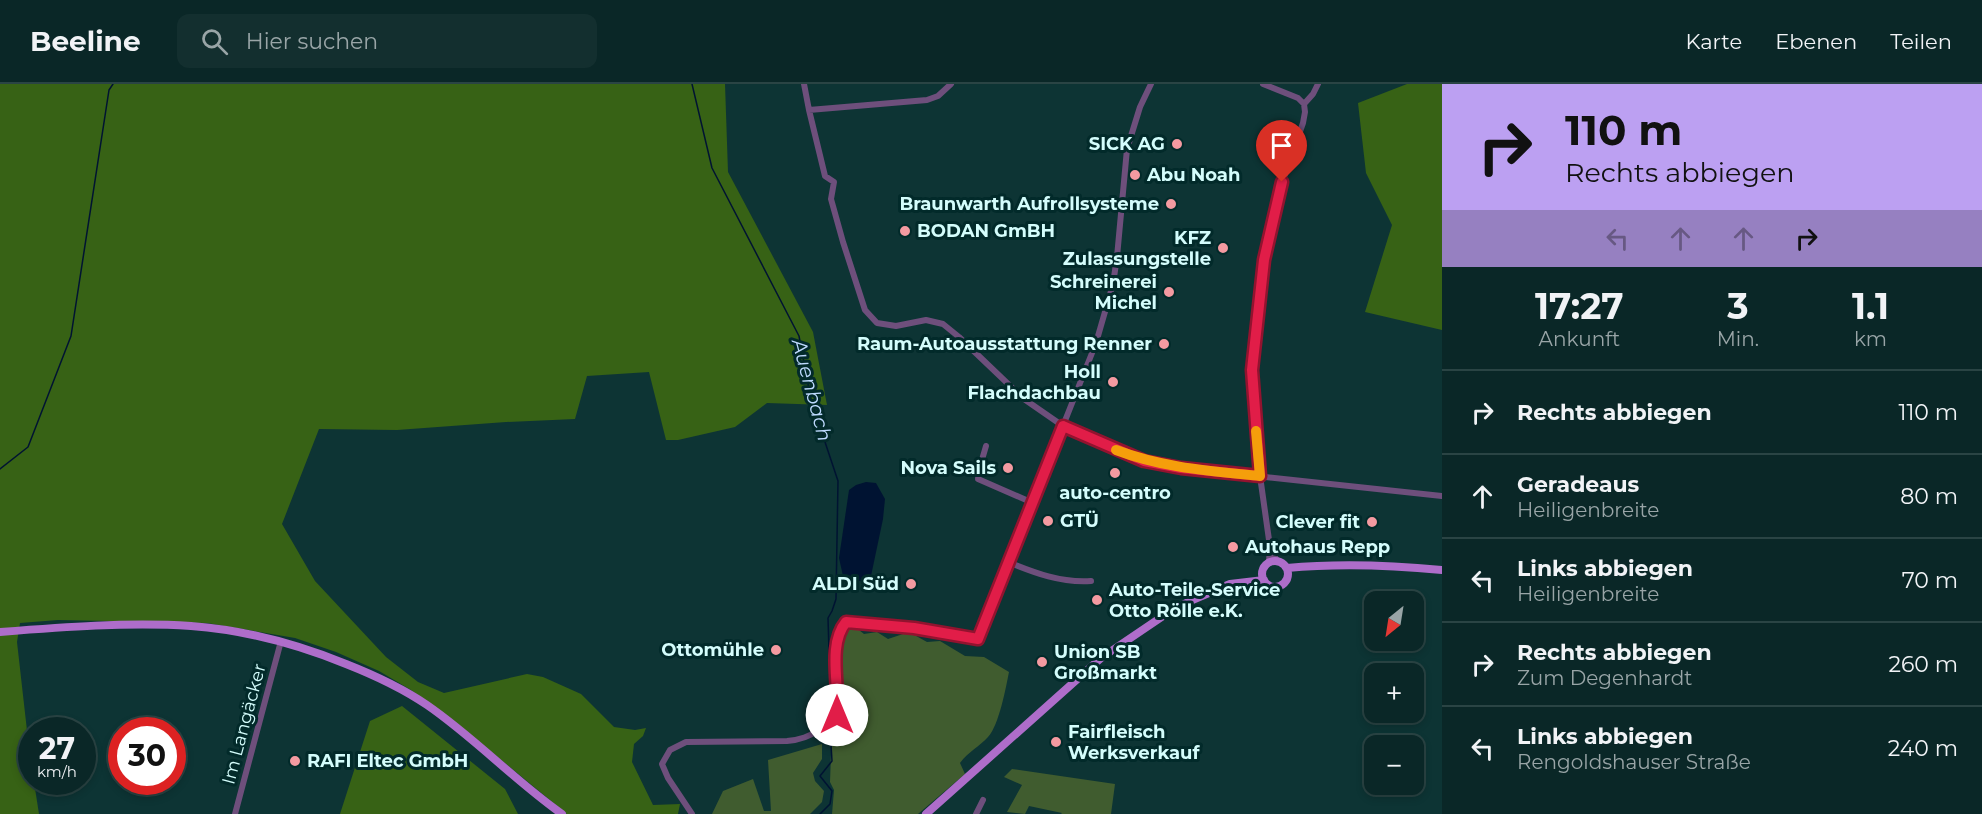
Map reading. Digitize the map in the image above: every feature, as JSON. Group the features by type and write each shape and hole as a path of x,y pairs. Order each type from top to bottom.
{"main road":[{"path":"1287,572 1284,583 1277,586 1269,585 1263,577 1265,566 1273,562 1287,572 1322,567 1399,566 1442,570"},
{"path":"926,814 1101,658 1168,612 1230,584 1263,577"},
{"path":"0,632 164,625 230,631 281,641 318,653 402,689 458,729 562,814"}],"street":[{"path":"804,84 825,176 834,182 831,199 843,242 866,310 877,323 896,326 926,320 943,324 1024,399 1063,426 1144,461 1181,468 1442,496"},
{"path":"809,110 927,100 938,96 951,84"},
{"path":"692,814 668,778 662,764 670,750 686,742 803,739 834,720 838,706 837,645 846,622 914,628 978,639 1096,343 1113,284 1127,149 1150,84"},
{"path":"1263,84 1298,98 1304,104 1305,112 1279,191 1272,221 1259,298 1252,370 1260,476 1273,562"},
{"path":"1304,104 1318,84"},
{"path":"986,446 978,470 978,479 1032,503"},
{"path":"1008,562 1044,576 1078,582 1091,581"},
{"name":"Im Langäcker","path":"235,814 281,641"},
{"path":"976,814 983,800"}],"green space":[{"path":"0,84 725,84 728,172 813,332 827,405 767,403 735,427 678,440 666,440 649,372 587,376 575,419 397,430 319,429 282,524 315,581 386,657 418,682 444,693 527,674 543,677 581,694 614,727 635,730 646,728 643,736 634,744 632,762 653,805 680,804 678,814 567,814 455,722 411,690 379,671 336,652 295,638 207,623 58,620 20,623 17,642 25,717 18,717 18,795 36,795 39,814 0,814"},
{"path":"1407,84 1442,84 1442,330 1365,312 1392,225 1366,173 1358,103"},
{"path":"847,626 854,626 864,634 877,632 888,639 909,632 927,642 940,641 965,656 984,657 1009,672 996,724 988,737 960,763 965,774 918,814 832,814 834,790 830,782 832,726 840,715 837,675 839,645 841,635"},
{"path":"402,706 505,789 518,814 340,814 370,721"},
{"path":"822,744 822,759 813,773 815,781 824,791 822,802 810,814 712,814 723,791 753,779 764,811 771,811 768,760"},
{"path":"1012,769 1115,784 1111,814 1061,814 1029,806 1025,814 1007,812 1022,785 1004,777"}],"water":[{"path":"866,482 876,483 885,499 871,576 860,581 843,576 839,558 849,490"}],"waterway":[{"path":"0,469 28,447 71,336 109,90 113,84"},
{"name":"Auenbach","path":"692,84 712,168 799,336 811,400 838,481 836,599 828,618 831,716"},
{"name":"Auenbach","path":"820,814 830,804 832,791 820,776 832,761 830,728"}],"slow traffic":[{"path":"1116,450 1144,461 1181,468 1260,476 1256,431"}],"place":[{"name":"SICK AG","path":"1177,144"},
{"name":"Abu Noah","path":"1135,175"},
{"name":"Braunwarth Aufrollsysteme","path":"1171,204"},
{"name":"BODAN GmBH","path":"905,231"},
{"name":"KFZ Zulassungstelle","path":"1223,248"},
{"name":"Schreinerei Michel","path":"1169,292"},
{"name":"Raum-Autoausstattung Renner","path":"1164,344"},
{"name":"Holl Flachdachbau","path":"1113,382"},
{"name":"Nova Sails","path":"1008,468"},
{"name":"auto-centro","path":"1115,473"},
{"name":"GTÜ","path":"1048,521"},
{"name":"Clever fit","path":"1372,522"},
{"name":"Autohaus Repp","path":"1233,547"},
{"name":"ALDI Süd","path":"911,584"},
{"name":"Auto-Teile-Service Otto Rölle e.K.","path":"1097,600"},
{"name":"Ottomühle","path":"776,650"},
{"name":"Union SB Großmarkt","path":"1042,662"},
{"name":"Fairfleisch Werksverkauf","path":"1056,742"},
{"name":"RAFI Eltec GmbH","path":"295,761"}],"route":[{"path":"837,715 837,645 846,622 914,628 978,639 1063,426 1144,461 1181,468 1260,476 1252,370 1264,260 1282,182"}]}
